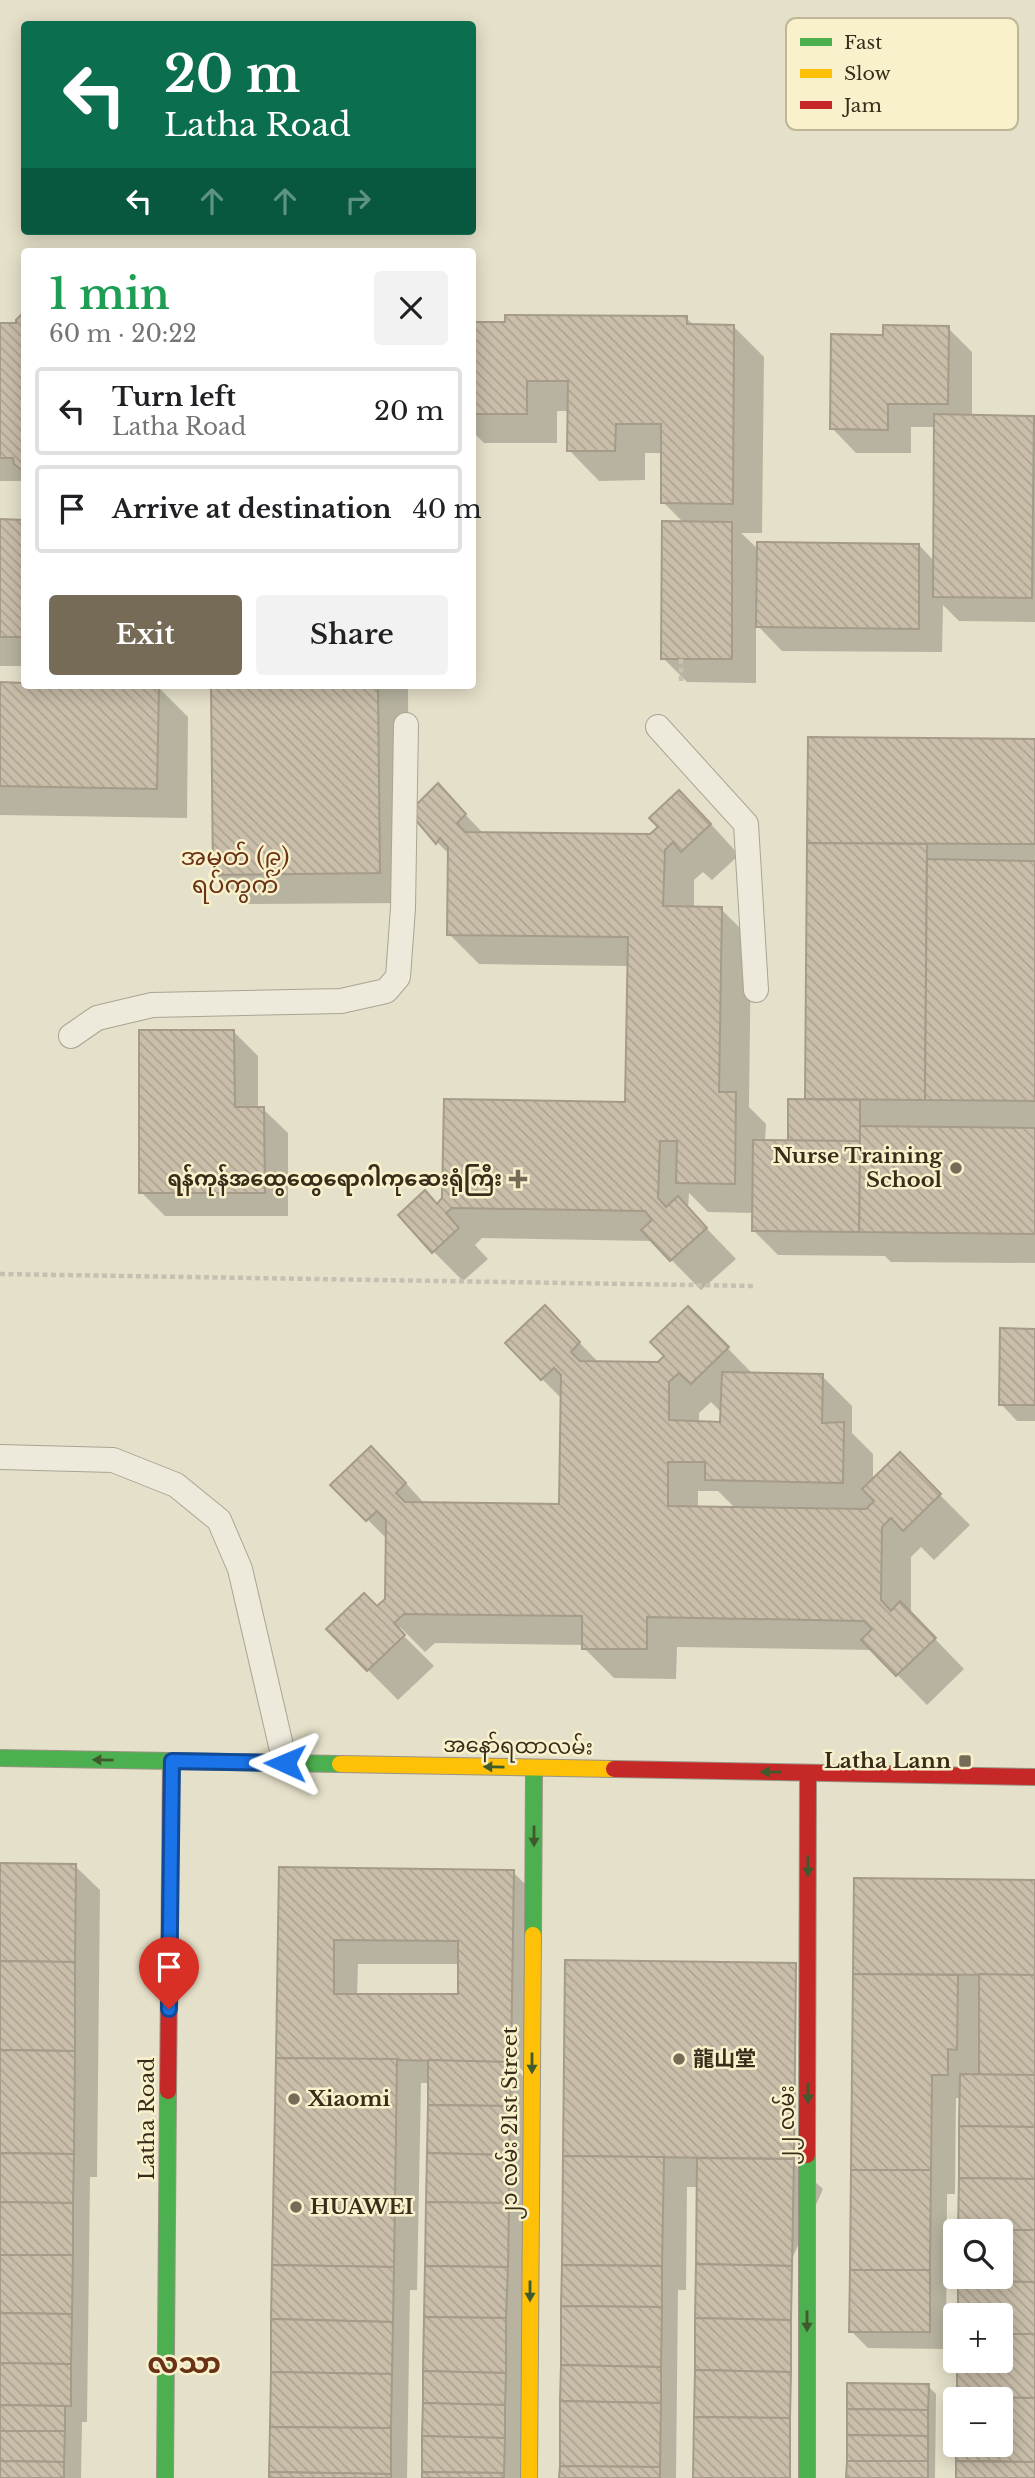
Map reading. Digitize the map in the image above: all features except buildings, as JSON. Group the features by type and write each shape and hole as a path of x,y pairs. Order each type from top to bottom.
{"main road":[{"name":"အနော်ရထာလမ်း","path":"0,1758 1035,1777"},
{"name":"Latha Road","path":"165,2478 172,1761"},
{"name":"၂၁ လမ်း 21st Street","path":"529,2478 534,1768"},
{"name":"၂၂ လမ်း","path":"807,2478 808,1773"}],"lane":[{"path":"71,1036 97,1018 152,1005 341,1001 386,991 398,977 403,908 407,724"},
{"path":"658,727 746,824 757,990"},
{"path":"0,1457 113,1460 176,1485 219,1520 240,1569 285,1763"}],"path":[{"path":"681,659 681,681"},
{"path":"0,1273 755,1286"}],"traffic: fast":[{"path":"0,1758 340,1764"},
{"path":"533,1935 534,1768"},
{"path":"165,2478 168,2091"},
{"path":"807,2155 807,2478"}],"traffic: slow":[{"path":"340,1764 614,1769"},
{"path":"529,2478 533,1935"}],"traffic: jam":[{"path":"168,2091 171,1761"},
{"path":"614,1769 1035,1777"},
{"path":"807,2155 808,1773"}],"place":[{"name":"Nurse Training School","path":"956,1168"},
{"name":"ရန်ကုန်အထွေထွေရောဂါကုဆေးရုံကြီး","path":"518,1179"},
{"name":"Latha Lann","path":"965,1761"},
{"name":"龍山堂","path":"679,2059"},
{"name":"Xiaomi","path":"294,2099"},
{"name":"HUAWEI","path":"296,2207"}],"district":[{"name":"အမှတ် (၉) ရပ်ကွက်","path":"235,870"},
{"name":"လသာ","path":"184,2363"}],"route":[{"path":"169,2009 172,1761 285,1763"}]}
